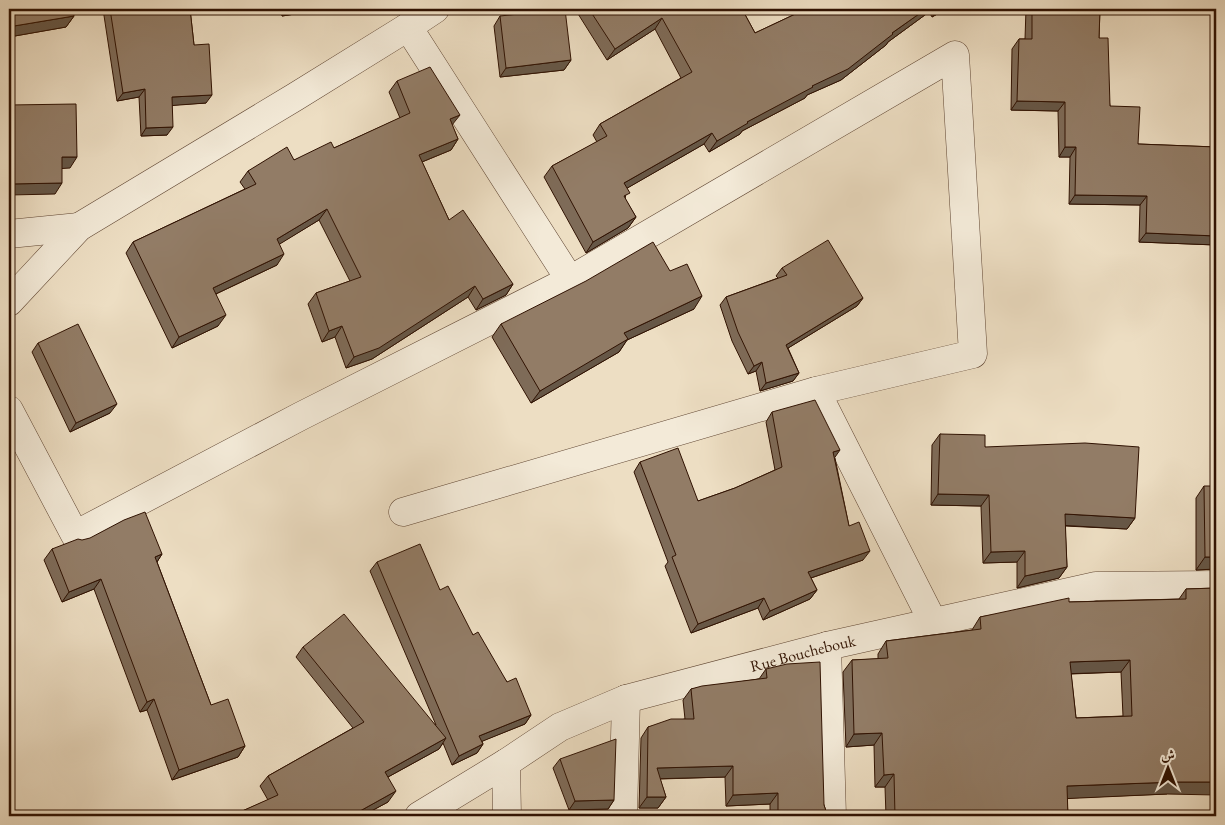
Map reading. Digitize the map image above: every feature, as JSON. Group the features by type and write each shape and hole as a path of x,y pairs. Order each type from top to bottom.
{"street":[{"path":"9,302 79,227 295,97 435,9"},
{"path":"408,27 570,280"},
{"path":"9,410 75,535 301,416 570,280 956,55 973,354 816,390 403,512"},
{"path":"9,234 79,227"},
{"path":"816,390 933,622"},
{"name":"Rue Bouchebouk","path":"419,816 506,763 560,727 626,698 827,646 1096,586 1216,585"},
{"path":"827,646 832,816"},
{"path":"623,816 626,698"},
{"path":"506,763 507,816"}],"building":[{"path":"9,9 74,9 74,16 14,26 13,21 9,21"},
{"path":"110,9 190,9 194,45 209,44 212,95 172,97 173,127 146,128 145,89 123,93"},
{"path":"565,9 571,60 506,68 500,16"},
{"path":"589,9 742,9 755,33 806,9 926,9 892,33 848,69 812,86 717,141 712,133 624,183 630,193 624,196 636,217 593,242 552,166 607,136 600,124 692,72 662,18 615,49"},
{"path":"1032,9 1100,9 1099,38 1108,38 1110,106 1140,107 1138,144 1216,147 1216,236 1146,233 1147,196 1075,195 1076,147 1065,147 1065,102 1017,101 1019,39 1032,39"},
{"path":"430,67 460,115 450,119 458,139 419,155 449,220 463,210 513,284 483,299 475,286 379,348 354,357 342,326 329,331 316,293 361,277 327,209 277,239 284,254 213,288 226,315 179,337 133,242 256,184 248,171 287,147 294,160 331,142 334,148 410,113 397,81"},
{"path":"76,104 77,157 62,157 62,183 9,184 9,105"},
{"path":"828,240 863,298 786,345 799,373 766,383 762,362 754,366 738,332 726,297 787,275 782,268"},
{"path":"653,242 670,271 687,264 702,296 624,333 628,339 540,391 501,324 586,281"},
{"path":"78,324 117,404 76,423 38,343"},
{"path":"815,400 840,450 833,452 849,526 859,522 870,551 808,572 817,590 770,611 764,598 698,624 672,557 676,555 640,462 678,448 698,501 735,488 782,467 772,412"},
{"path":"940,434 985,435 985,447 1085,443 1139,447 1135,518 1065,514 1067,567 1025,576 1025,551 991,552 989,495 938,494"},
{"path":"1204,486 1216,486 1216,557 1205,557"},
{"path":"145,512 162,554 155,557 211,705 228,699 245,746 179,770 154,699 147,702 101,579 69,592 52,549 78,539 90,538 124,520"},
{"path":"420,544 440,590 448,586 473,635 478,632 507,682 516,678 531,715 479,736 483,744 459,756 377,562"},
{"path":"1216,588 1216,782 1067,786 1068,816 895,816 894,774 884,775 882,733 854,734 852,660 888,658 886,641 981,629 980,617 1069,598 1069,602 1186,599 1186,589","holes":["1130,660 1132,716 1076,718 1070,662"]},
{"path":"344,614 446,738 385,772 396,791 351,816 231,816 278,795 268,776 364,722 303,647"},
{"path":"820,662 824,805 827,814 830,816 778,816 778,793 733,795 733,766 657,768 666,797 647,797 648,727 671,719 694,719 691,689 767,678 766,669 787,664"},
{"path":"616,739 614,800 575,801 560,759"}]}
